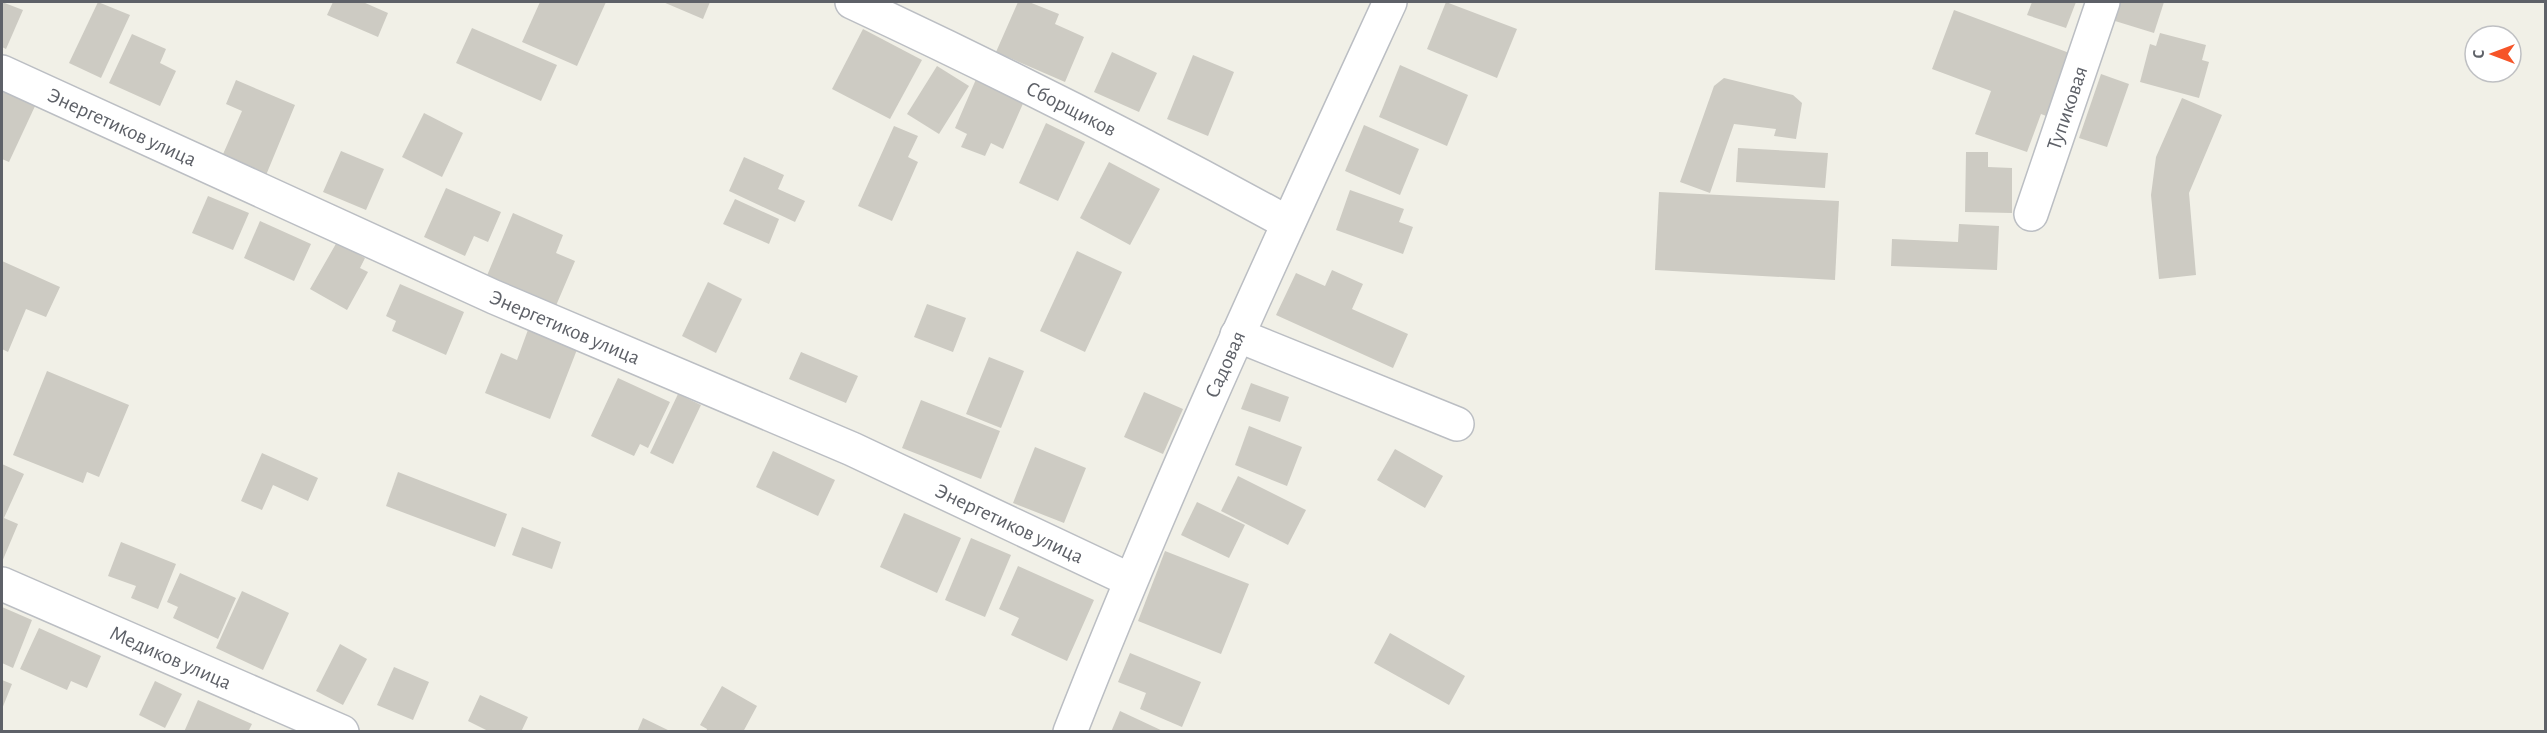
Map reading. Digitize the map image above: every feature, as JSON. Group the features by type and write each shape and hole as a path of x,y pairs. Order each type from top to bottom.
{"street":[{"name":"Сборщиков","path":"852,2 1012,78 1193,171 1288,223"},
{"name":"Садовая","path":"1070,732 1130,580 1288,223 1390,2"},
{"name":"Тупиковая","path":"2031,214 2103,2"},
{"name":"Энергетиков улица","path":"2,72 494,297 852,449 1130,580"},
{"path":"1238,335 1457,424"},
{"name":"Медиков улица","path":"2,584 342,732"}],"building":[{"path":"2,2 23,10 6,49 2,47"},
{"path":"98,2 130,15 101,78 69,63"},
{"path":"333,2 363,2 388,13 378,37 327,15"},
{"path":"540,2 606,2 577,66 522,42"},
{"path":"663,2 710,2 703,19"},
{"path":"1018,2 1029,2 1059,14 1055,24 1084,37 1065,82 996,52"},
{"path":"1446,2 1517,29 1497,78 1427,49"},
{"path":"2032,2 2076,2 2066,28 2027,15"},
{"path":"2120,2 2164,2 2154,33 2115,21"},
{"path":"1954,10 2072,54 2049,117 2041,114 2027,152 1975,134 1991,91 1932,69"},
{"path":"472,28 557,65 541,101 456,63"},
{"path":"863,29 922,60 890,119 832,89"},
{"path":"2160,33 2206,45 2202,60 2209,62 2199,98 2140,82 2150,44 2156,46"},
{"path":"132,34 166,49 160,63 176,71 160,106 109,83"},
{"path":"1112,52 1157,73 1139,112 1094,92"},
{"path":"1193,55 1234,72 1208,136 1167,119"},
{"path":"1400,65 1468,95 1447,146 1379,117"},
{"path":"937,66 969,86 939,134 907,114"},
{"path":"2101,74 2129,84 2107,147 2079,138"},
{"path":"977,77 1025,99 1003,149 991,143 985,156 961,147 967,134 955,128"},
{"path":"1724,78 1793,95 1802,103 1796,139 1774,136 1776,129 1734,124 1710,193 1680,182 1714,86"},
{"path":"236,80 295,105 264,180 220,161 242,111 226,104"},
{"path":"2,88 36,104 9,162 2,159"},
{"path":"2182,98 2222,115 2189,193 2196,275 2159,279 2151,195 2156,157"},
{"path":"424,113 463,133 442,177 402,157"},
{"path":"1046,123 1085,142 1058,201 1019,183"},
{"path":"1364,125 1419,149 1400,195 1345,171"},
{"path":"894,126 918,136 908,157 918,162 892,221 858,206"},
{"path":"1738,148 1828,153 1825,188 1736,182"},
{"path":"341,151 384,169 366,210 323,192"},
{"path":"1966,152 1988,152 1988,167 2012,168 2012,213 1965,212"},
{"path":"744,157 784,175 778,189 805,201 795,222 729,191"},
{"path":"1109,162 1160,189 1130,245 1080,218"},
{"path":"446,188 501,212 488,242 474,236 465,256 424,237"},
{"path":"1350,190 1404,209 1399,222 1413,227 1403,254 1336,230"},
{"path":"1659,192 1839,201 1835,280 1655,270"},
{"path":"208,196 249,213 233,250 192,233"},
{"path":"735,199 779,219 769,244 723,224"},
{"path":"513,213 563,235 556,253 575,261 555,308 486,278"},
{"path":"260,221 311,244 294,281 244,258"},
{"path":"1959,224 1999,226 1997,270 1891,266 1892,239 1958,242"},
{"path":"337,242 365,258 360,268 368,272 347,310 310,289"},
{"path":"1077,251 1122,272 1085,352 1040,331"},
{"path":"2,261 60,287 46,317 26,309 8,352 2,349"},
{"path":"1332,270 1363,284 1352,309 1408,334 1393,368 1276,315 1296,273 1325,286"},
{"path":"708,282 742,299 716,353 682,336"},
{"path":"400,284 464,312 446,355 392,331 396,321 386,316"},
{"path":"927,304 966,318 953,352 914,337"},
{"path":"529,327 578,347 550,419 485,393 501,353 517,360"},
{"path":"801,352 858,376 846,403 789,379"},
{"path":"989,357 1024,371 1001,428 966,414"},
{"path":"47,371 129,405 99,477 87,472 83,483 13,455"},
{"path":"618,378 670,402 648,448 640,444 634,456 591,436"},
{"path":"1251,383 1289,397 1280,422 1241,409"},
{"path":"1144,392 1183,409 1163,454 1124,437"},
{"path":"678,394 701,405 673,464 650,453"},
{"path":"921,400 1000,431 981,479 902,448"},
{"path":"1249,426 1302,447 1287,486 1235,465"},
{"path":"1035,447 1086,468 1064,523 1013,503"},
{"path":"1395,449 1443,476 1425,508 1377,480"},
{"path":"773,451 835,480 818,516 756,487"},
{"path":"262,453 318,478 308,501 273,485 262,510 241,501"},
{"path":"2,464 24,474 4,518 18,524 2,562"},
{"path":"398,472 507,514 495,547 386,506"},
{"path":"1238,476 1306,510 1288,545 1221,511"},
{"path":"1197,502 1245,525 1229,558 1181,535"},
{"path":"904,513 961,538 937,593 880,567"},
{"path":"522,527 561,542 552,569 512,555"},
{"path":"971,538 1011,555 985,617 945,600"},
{"path":"121,542 176,564 158,609 131,598 136,586 108,576"},
{"path":"1165,551 1249,584 1221,654 1138,621"},
{"path":"1018,566 1094,600 1067,661 1011,635 1019,618 999,609"},
{"path":"180,573 236,598 218,639 173,618 178,607 167,602"},
{"path":"242,591 289,613 263,670 216,648"},
{"path":"2,607 32,620 13,668 2,663"},
{"path":"39,628 101,656 87,688 71,681 67,690 20,669"},
{"path":"1390,633 1465,676 1449,705 1374,663"},
{"path":"340,644 367,659 343,705 316,691"},
{"path":"1130,653 1201,682 1182,727 1140,709 1146,693 1118,682"},
{"path":"394,667 429,682 413,720 377,705"},
{"path":"2,680 12,684 2,709"},
{"path":"155,681 182,694 165,728 139,715"},
{"path":"722,686 757,706 743,732 706,732 707,729 700,725"},
{"path":"480,695 528,717 521,732 486,732 468,721"},
{"path":"198,700 252,724 248,732 184,732"},
{"path":"1120,711 1165,732 1111,732"},
{"path":"643,718 672,732 637,732"}]}
